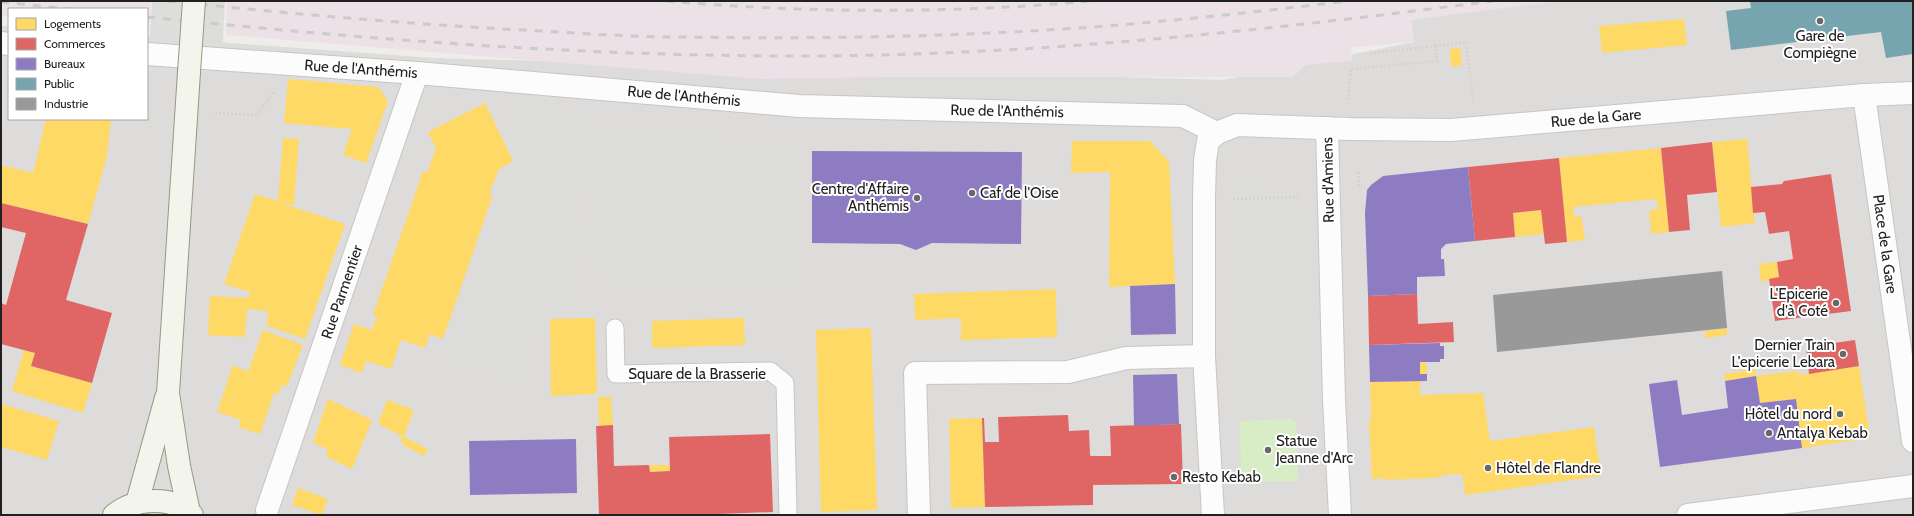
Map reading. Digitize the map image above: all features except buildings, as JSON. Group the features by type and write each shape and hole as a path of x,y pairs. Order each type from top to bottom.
{"main road":[{"path":"137,503 168,393 194,1"},
{"path":"168,393 179,466 191,514"},
{"path":"114,515 120,510 137,503 155,501 173,504 191,514"}],"street":[{"name":"Rue de l'Anthémis","path":"148,54 417,73 799,106 1183,116 1217,133"},
{"name":"Rue Parmentier","path":"267,510 417,73"},
{"path":"1864,96 1913,93"},
{"name":"Rue de la Gare","path":"1327,128 1451,130 1864,96"},
{"name":"Place de la Gare","path":"1864,96 1913,441"},
{"name":"Rue d'Amiens","path":"1217,133 1237,125 1327,128 1334,400 1340,515"},
{"path":"1213,515 1204,356 1204,160 1208,141 1217,133"},
{"path":"919,515 915,373 1068,372 1126,358 1204,356"},
{"path":"1688,515 1913,486"}],"lane":[{"name":"Square de la Brasserie","path":"615,328 616,374 770,371 785,383 788,515"}],"path":[{"path":"1367,54 1466,42 1476,128"},
{"path":"1350,129 1348,100 1351,68 1437,62 1435,46"},
{"path":"218,113 256,115 283,81 285,64"}],"shaded area":[{"path":"1,1 151,1 149,28 148,8 8,8 8,16 1,16"},
{"path":"227,1 1560,1 1411,20 1414,42 1351,47 1352,61 1306,65 1293,77 896,77 760,79 226,35"},
{"path":"1545,1 1913,1 1913,515 1,515 1,26 8,26 8,120 148,120 148,37 433,58 1223,80 1414,42 1411,20"},
{"path":"1182,80 1181,101 872,101 872,81"},
{"path":"520,106 589,115 581,185 565,229 584,235 561,310 539,304 515,377 445,354 517,157"},
{"path":"600,134 644,140 787,144 790,290 619,290 617,269 594,268"},
{"path":"1234,188 1298,192 1307,414 1243,417"},
{"path":"1875,509 1882,515 1824,515"}],"green space":[{"path":"1292,419 1296,422 1298,478 1296,481 1243,482 1241,479 1240,421"}],"pier":[{"path":"152,1 225,1 221,74 148,70"}],"railway":[{"path":"168,1 355,19 495,29 649,36 779,38 922,36 1100,27 1348,1"},
{"path":"666,1 825,10 931,10 1090,1"},
{"path":"148,17 471,45 634,53 715,55 884,55 972,52 1146,40 1233,32 1493,1"},
{"path":"1,2 61,8"}],"place":[{"name":"Gare de Compiègne","path":"1820,21"},
{"name":"Caf de l'Oise","path":"972,193"},
{"name":"Centre d'Affaire Anthémis","path":"917,198"},
{"name":"L'Epicerie d'à Coté","path":"1836,303"},
{"name":"Dernier Train L'epicerie Lebara","path":"1843,354"},
{"name":"Hôtel du nord","path":"1840,414"},
{"name":"Antalya Kebab","path":"1769,433"},
{"name":"Statue Jeanne d'Arc","path":"1268,450"},
{"name":"Hôtel de Flandre","path":"1488,468"},
{"name":"Resto Kebab","path":"1174,477"}]}
